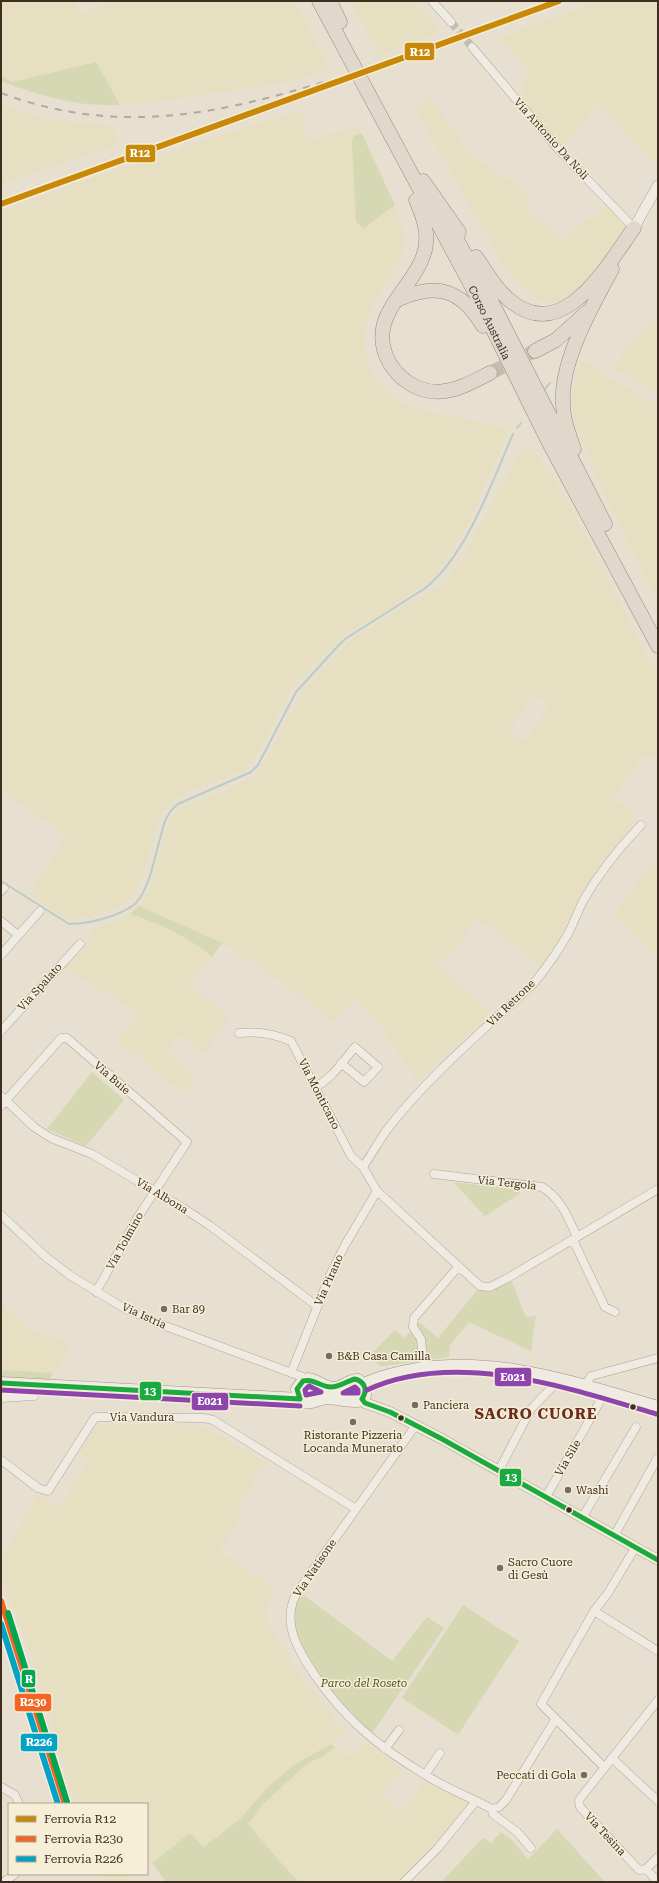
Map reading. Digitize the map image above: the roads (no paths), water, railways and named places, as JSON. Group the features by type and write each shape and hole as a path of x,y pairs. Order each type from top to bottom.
{"highway":[{"name":"Corso Australia","path":"319,1 386,121 472,287 548,441 658,646"},
{"name":"Corso Australia","path":"331,1 386,121 487,293 658,626"},
{"path":"386,121 425,224 426,237 422,261 414,277 396,301 385,324 383,333 384,350 391,365 408,382 426,391 444,392 460,387 490,373"},
{"path":"423,182 497,288 514,304 528,312 548,315 563,310 570,305 597,279 634,228"},
{"path":"592,500 566,423 562,397 568,365 594,304 634,228"},
{"path":"396,301 422,290 436,290 460,298 478,319 548,441"},
{"path":"535,351 568,330 594,304"}],"main road":[{"path":"364,1384 381,1377 424,1368 467,1366 512,1368 658,1406"},
{"path":"1,1383 300,1399 309,1403 334,1398 355,1402 362,1399 366,1393 364,1384 355,1379 336,1388 326,1388 319,1385 314,1380 308,1379 303,1381 297,1389 300,1399"},
{"path":"346,1384 344,1392 348,1400"},
{"path":"318,1400 321,1392 319,1385"}],"street":[{"path":"432,1 451,22"},
{"name":"Via Antonio Da Noli","path":"472,47 559,150 634,228"},
{"path":"634,228 658,185"},
{"name":"Via Retrone","path":"363,1167 386,1131 414,1099 440,1071 534,983 547,967 569,932 584,901 601,875 619,848 640,825"},
{"path":"1,955 40,911"},
{"path":"1,921 18,935"},
{"name":"Via Spalato","path":"1,1031 80,944"},
{"name":"Via Monticano","path":"239,1033 253,1031 279,1036 291,1041 351,1156 363,1167 377,1191"},
{"name":"Via Buie","path":"3,1101 61,1038 67,1038 187,1142 155,1191"},
{"path":"315,1087 324,1083 341,1063 355,1047 378,1067 364,1082 341,1063"},
{"name":"Via Albona","path":"3,1101 34,1127 51,1138 92,1154 209,1225 317,1306"},
{"name":"Via Tergola","path":"434,1174 542,1187 550,1191 561,1204 605,1307 610,1311 615,1312"},
{"path":"377,1191 480,1286 490,1287 658,1189"},
{"name":"Via Tolmino","path":"96,1292 138,1217 155,1191"},
{"name":"Via Pirano","path":"291,1373 330,1275 345,1245 377,1191"},
{"name":"Via Istria","path":"1,1215 46,1257 71,1276 124,1308 160,1324 308,1379"},
{"path":"424,1368 420,1339 413,1327 414,1318 458,1267"},
{"path":"585,1386 591,1376 658,1358"},
{"path":"499,1470 531,1409 553,1386"},
{"path":"1,1398 34,1396"},
{"name":"Via Sile","path":"546,1497 599,1403 600,1398"},
{"path":"362,1399 365,1403 416,1425 499,1470 658,1560"},
{"name":"Via Vandura","path":"1,1460 38,1488 48,1491 95,1417 204,1418 213,1420 356,1509"},
{"name":"Via Natisone","path":"416,1425 298,1591 293,1602 290,1628 301,1655 331,1699 355,1725 385,1749 425,1775 492,1809 493,1814 517,1832 531,1848"},
{"path":"582,1518 636,1427"},
{"path":"614,1536 658,1457"},
{"path":"635,1548 608,1593 594,1611 540,1704 604,1767 658,1700"},
{"path":"594,1611 658,1651"},
{"path":"492,1809 499,1806 506,1800 555,1720"},
{"path":"385,1749 399,1730"},
{"path":"425,1775 440,1753"},
{"path":"611,1759 620,1765 658,1801"},
{"name":"Via Tesina","path":"604,1767 579,1800 580,1807 639,1870 646,1869 658,1882"},
{"path":"1,1787 15,1795 19,1803"},
{"path":"404,1882 438,1848 476,1801"},
{"path":"646,1869 658,1857"},
{"path":"4,1882 14,1875"}],"waterway":[{"path":"544,390 550,383"},
{"path":"517,428 521,423"},
{"path":"1,881 69,924 86,923 112,916 134,905 145,889 164,825 171,811 178,804 251,772 258,765 296,692 338,646 345,639 424,589 439,575 453,558 465,539 487,496 513,434"}],"tunnel":[{"path":"451,22 472,47"},
{"path":"490,373 535,351"}],"railway":[{"path":"1,93 44,106 85,114 126,117 166,116 207,111 247,103 330,80"}],"rail line":[{"name":"R12","path":"1,204 559,1"},
{"name":"R230","path":"1,1601 65,1803"},
{"name":"R226","path":"1,1624 58,1803"}],"place":[{"name":"Bar 89","path":"164,1309"},
{"name":"B&B Casa Camilla","path":"329,1356"},
{"name":"Panciera","path":"415,1405"},
{"name":"Ristorante Pizzeria Locanda Munerato","path":"353,1422"},
{"name":"Washi","path":"568,1490"},
{"name":"Sacro Cuore di Gesù","path":"500,1568"},
{"name":"Peccati di Gola","path":"584,1775"}],"district":[{"name":"SACRO CUORE","path":"536,1414"}],"park label":[{"name":"Parco del Roseto","path":"364,1683"}]}
